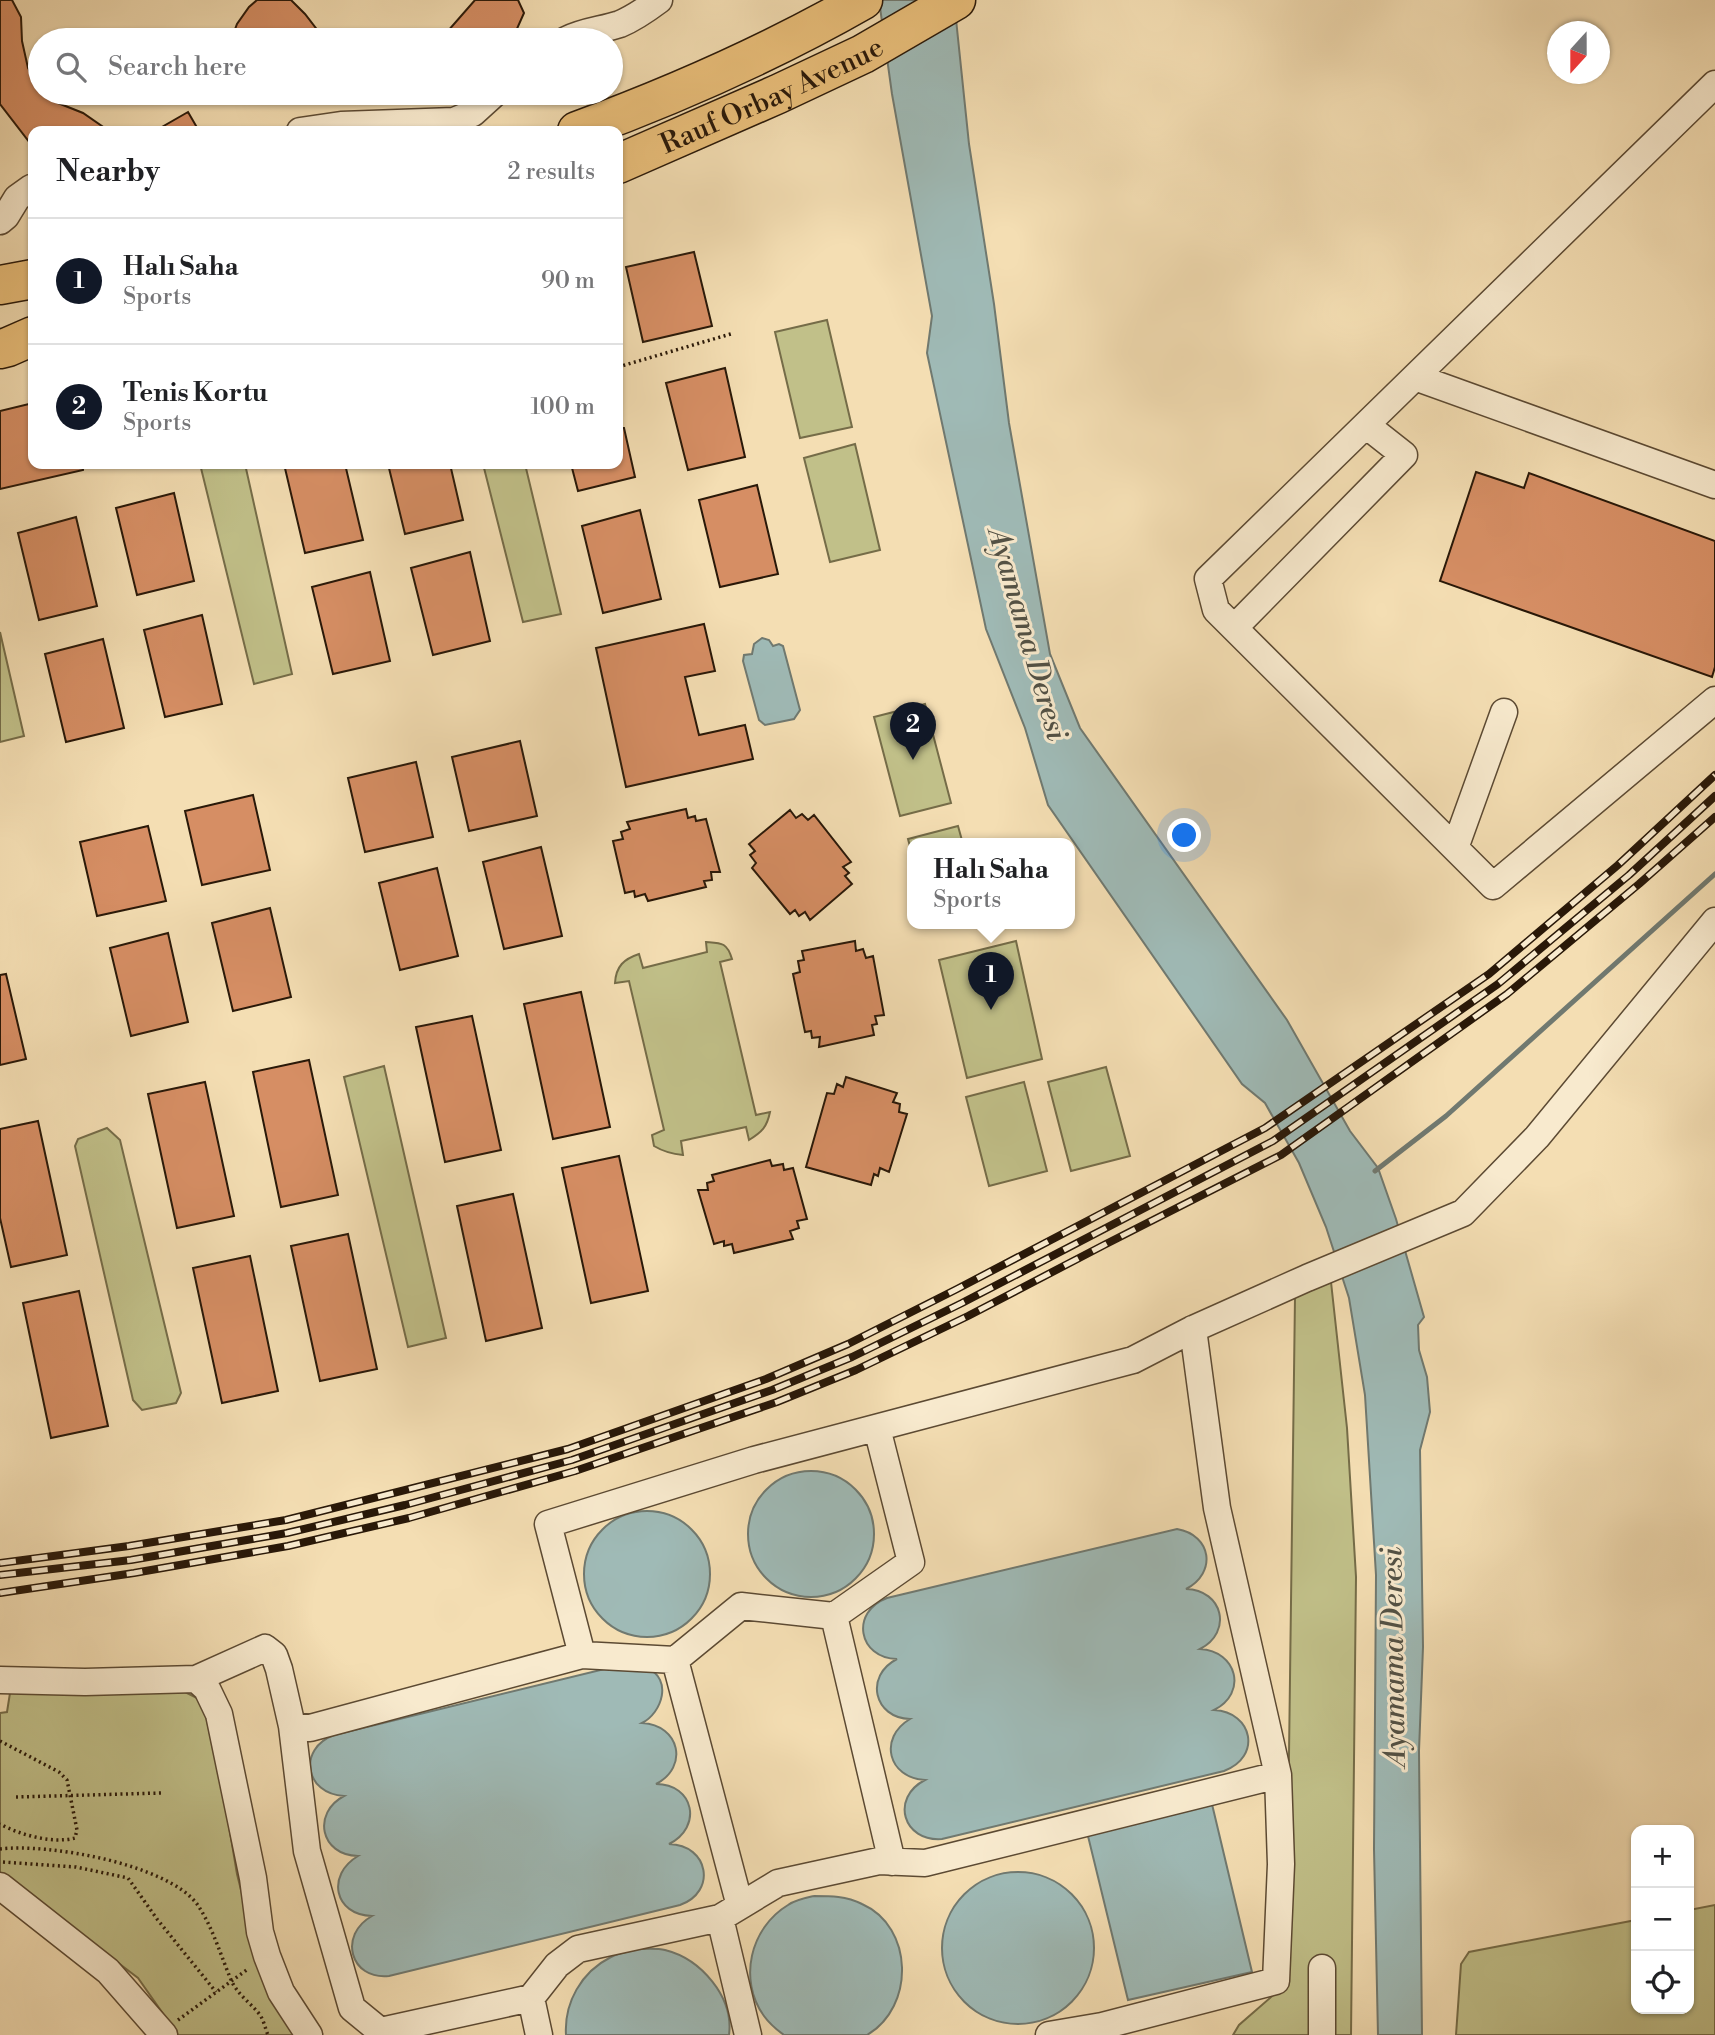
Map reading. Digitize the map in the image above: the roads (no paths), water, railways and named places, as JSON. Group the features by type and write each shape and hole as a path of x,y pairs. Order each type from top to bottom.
{"highway":[{"name":"Rauf Orbay Avenue","path":"623,162 766,100 863,54 957,0"},
{"name":"Rauf Orbay Avenue","path":"589,126 716,75 855,5"},
{"path":"0,285 28,280"},
{"path":"0,331 28,328"},
{"path":"0,349 28,338"}],"street":[{"path":"605,28 620,24 659,0"},
{"path":"1715,84 1208,579 1216,610 1493,886 1715,699"},
{"path":"334,126 454,121 473,113 482,105"},
{"path":"0,221 17,198 28,190"},
{"path":"1415,377 1715,485"},
{"path":"1234,628 1404,455 1366,425"},
{"path":"1455,848 1504,712"},
{"path":"582,1654 548,1524 754,1460 1133,1360 1193,1329 1307,1278 1463,1213 1537,1137 1715,920"},
{"path":"1049,2035 1102,2026 1276,1980 1281,1864 1278,1776 1217,1508 1193,1329"},
{"path":"292,1726 310,1728 582,1654 675,1660 741,1606 834,1616 911,1562 877,1427"},
{"path":"834,1616 892,1862"},
{"path":"0,1680 85,1682 196,1679 265,1648 274,1656 292,1726 307,1851 348,1995 352,2008 383,2033 531,1998 557,1965 578,1949 730,1912 778,1883 879,1861 925,1863 1278,1776"},
{"path":"675,1660 730,1912 748,2035"},
{"path":"196,1679 207,1689 219,1714 253,1878 260,1932 267,1956 281,1992 309,2035"},
{"path":"0,1886 108,1971 154,2032"},
{"path":"1322,1968 1322,2035"},
{"path":"531,1998 539,2035"}],"water":[{"name":"Ayamama Deresi","path":"879,0 954,0 969,144 1009,423 1050,654 1080,728 1287,1020 1350,1131 1378,1168 1396,1219 1424,1317 1418,1325 1419,1350 1427,1377 1430,1412 1420,1450 1423,1647 1419,1751 1422,2035 1378,2035 1374,1849 1376,1575 1365,1395 1349,1298 1326,1227 1299,1163 1265,1103 1242,1084 1075,844 1075,838 1071,838 1048,805 1025,728 986,629 927,353 932,316 892,94"},
{"path":"762,638 769,640 773,646 783,646 800,710 794,719 765,725 759,720 743,661 744,655 752,654 754,644"},
{"path":"811,1471 835,1476 856,1489 869,1510 874,1534 869,1558 856,1579 835,1592 811,1597 787,1592 766,1579 753,1558 748,1534 753,1510 766,1489 787,1476"},
{"path":"647,1511 671,1516 692,1529 705,1550 710,1574 705,1598 692,1619 671,1632 647,1637 623,1632 602,1619 589,1598 584,1574 589,1550 602,1529 623,1516"},
{"path":"1177,1529 1198,1539 1206,1555 1203,1574 1186,1589 1208,1596 1219,1613 1217,1633 1200,1649 1213,1651 1223,1657 1234,1674 1231,1694 1225,1703 1214,1710 1237,1718 1244,1726 1248,1746 1244,1756 1224,1771 942,1839 918,1834 910,1826 905,1807 907,1797 925,1780 912,1778 903,1772 892,1756 894,1736 910,1719 888,1712 881,1704 877,1685 880,1675 897,1659 884,1657 867,1643 863,1633 867,1613 887,1598"},
{"path":"625,1664 647,1668 660,1680 662,1696 659,1704 655,1712 642,1723 655,1725 665,1731 676,1748 673,1768 656,1784 679,1791 690,1808 687,1827 680,1837 669,1844 682,1846 700,1860 703,1880 700,1890 692,1899 680,1905 389,1976 365,1971 353,1955 352,1944 361,1924 372,1916 359,1914 342,1902 338,1883 341,1873 358,1856 335,1849 328,1841 324,1822 327,1812 344,1796 321,1788 314,1780 310,1770 314,1750 334,1735"},
{"path":"1211,1800 1252,1972 1128,2000 1087,1832"},
{"path":"1018,1872 1047,1878 1072,1894 1088,1919 1094,1948 1088,1977 1072,2002 1047,2018 1018,2024 989,2018 964,2002 948,1977 942,1948 948,1919 964,1894 989,1878"},
{"path":"814,1896 844,1898 862,1904 879,1915 891,1930 899,1948 902,1968 894,2006 883,2022 867,2035 784,2035 766,2019 756,2002 750,1971 757,1941 775,1915 794,1902"},
{"path":"638,1949 665,1950 691,1962 702,1971 720,1994 726,2007 729,2035 566,2035 571,2000 583,1980 600,1963 621,1953"}],"waterway":[{"path":"1375,1171 1446,1116 1715,874"}],"railway":[{"path":"0,1563 129,1546 286,1520 568,1449 766,1379 848,1344 1265,1128 1489,974 1618,865 1715,775"},
{"path":"0,1575 131,1560 287,1533 405,1505 572,1460 772,1390 852,1357 962,1303 1273,1141 1498,984 1629,875 1715,796"},
{"path":"0,1593 288,1546 409,1518 575,1471 777,1402 856,1370 968,1316 1281,1155 1507,994 1715,817"}],"place":[{"name":"Tenis Kortu","path":"913,760"},
{"name":"Halı Saha","path":"991,1010"}]}
